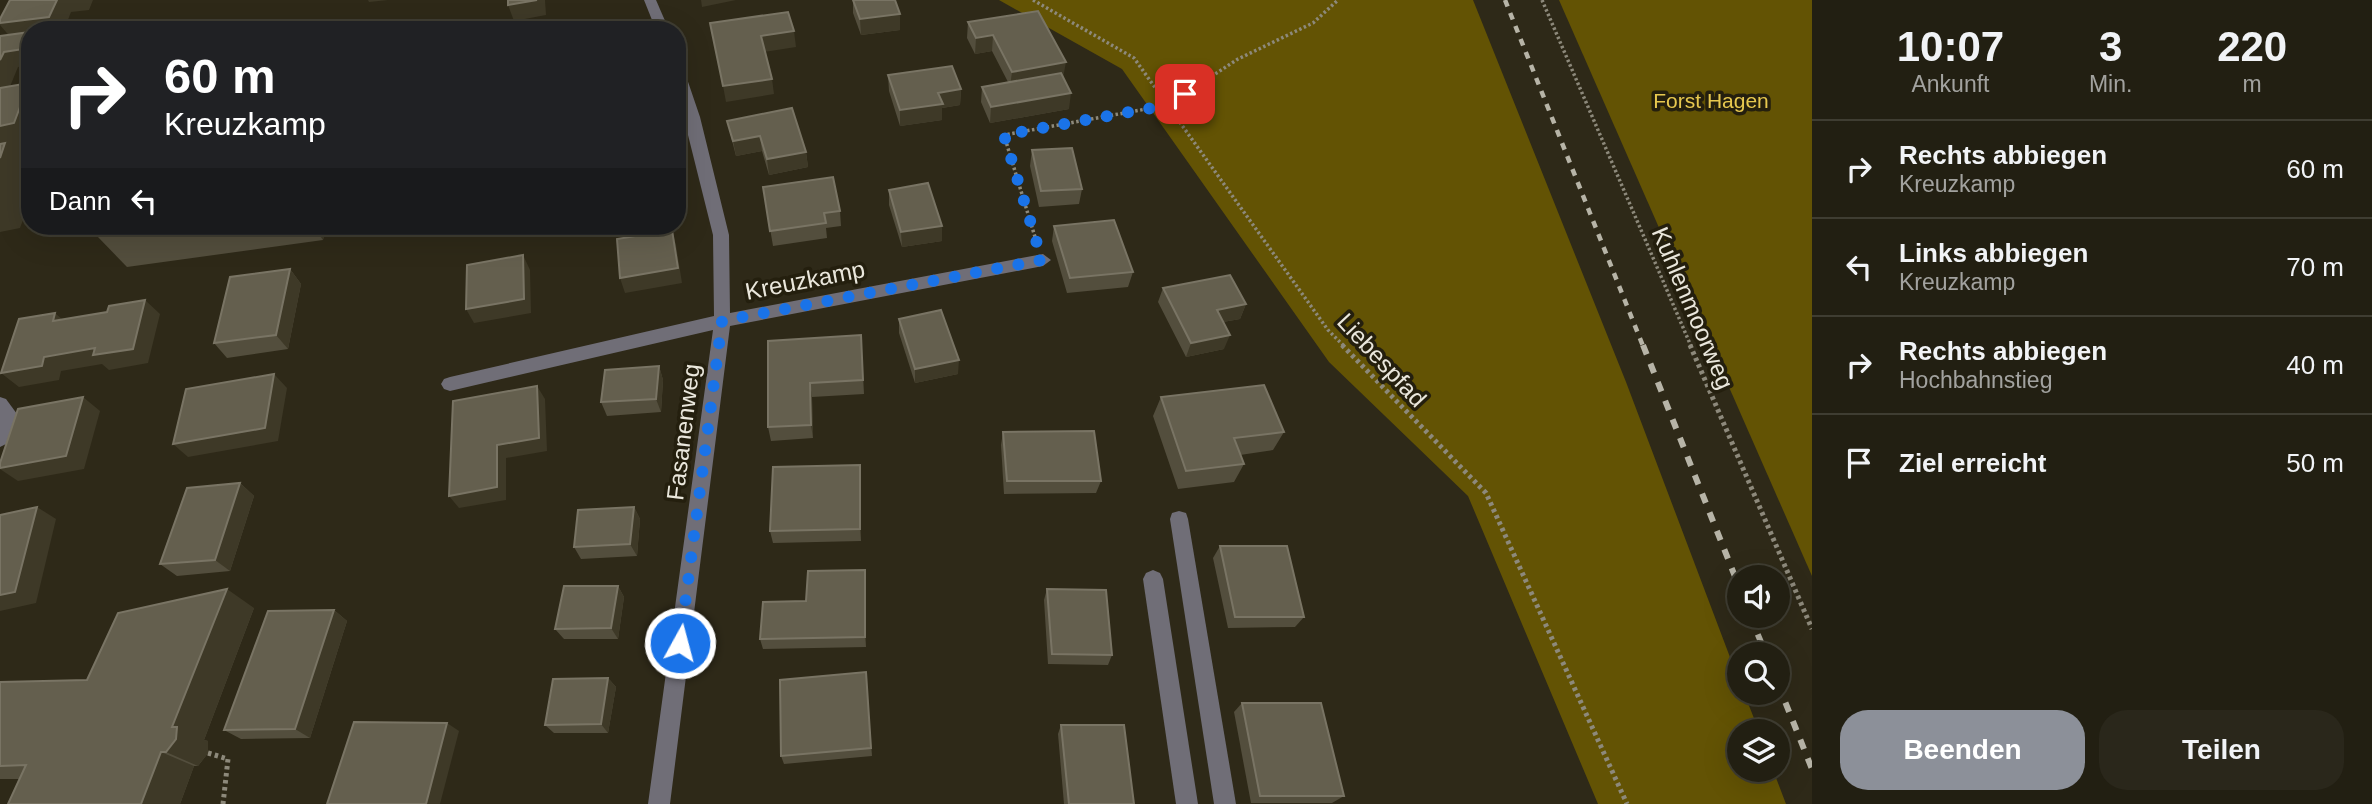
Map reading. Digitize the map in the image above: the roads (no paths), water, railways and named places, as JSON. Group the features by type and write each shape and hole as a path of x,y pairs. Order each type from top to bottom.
{"street":[{"path":"650,0 659,21"},
{"name":"Fasanenweg","path":"659,804 722,321 721,235 686,96"},
{"name":"Kreuzkamp","path":"450,384 722,321 1042,260"},
{"path":"0,404 8,414 0,439"},
{"path":"1179,519 1225,804"},
{"path":"1153,579 1187,804"}],"railway":[{"path":"1505,0 1643,346"},
{"path":"1643,345 1730,565"},
{"path":"1755,628 1761,642"},
{"path":"1786,705 1812,769"}],"park label":[{"name":"Forst Hagen","path":"1711,100"}]}
